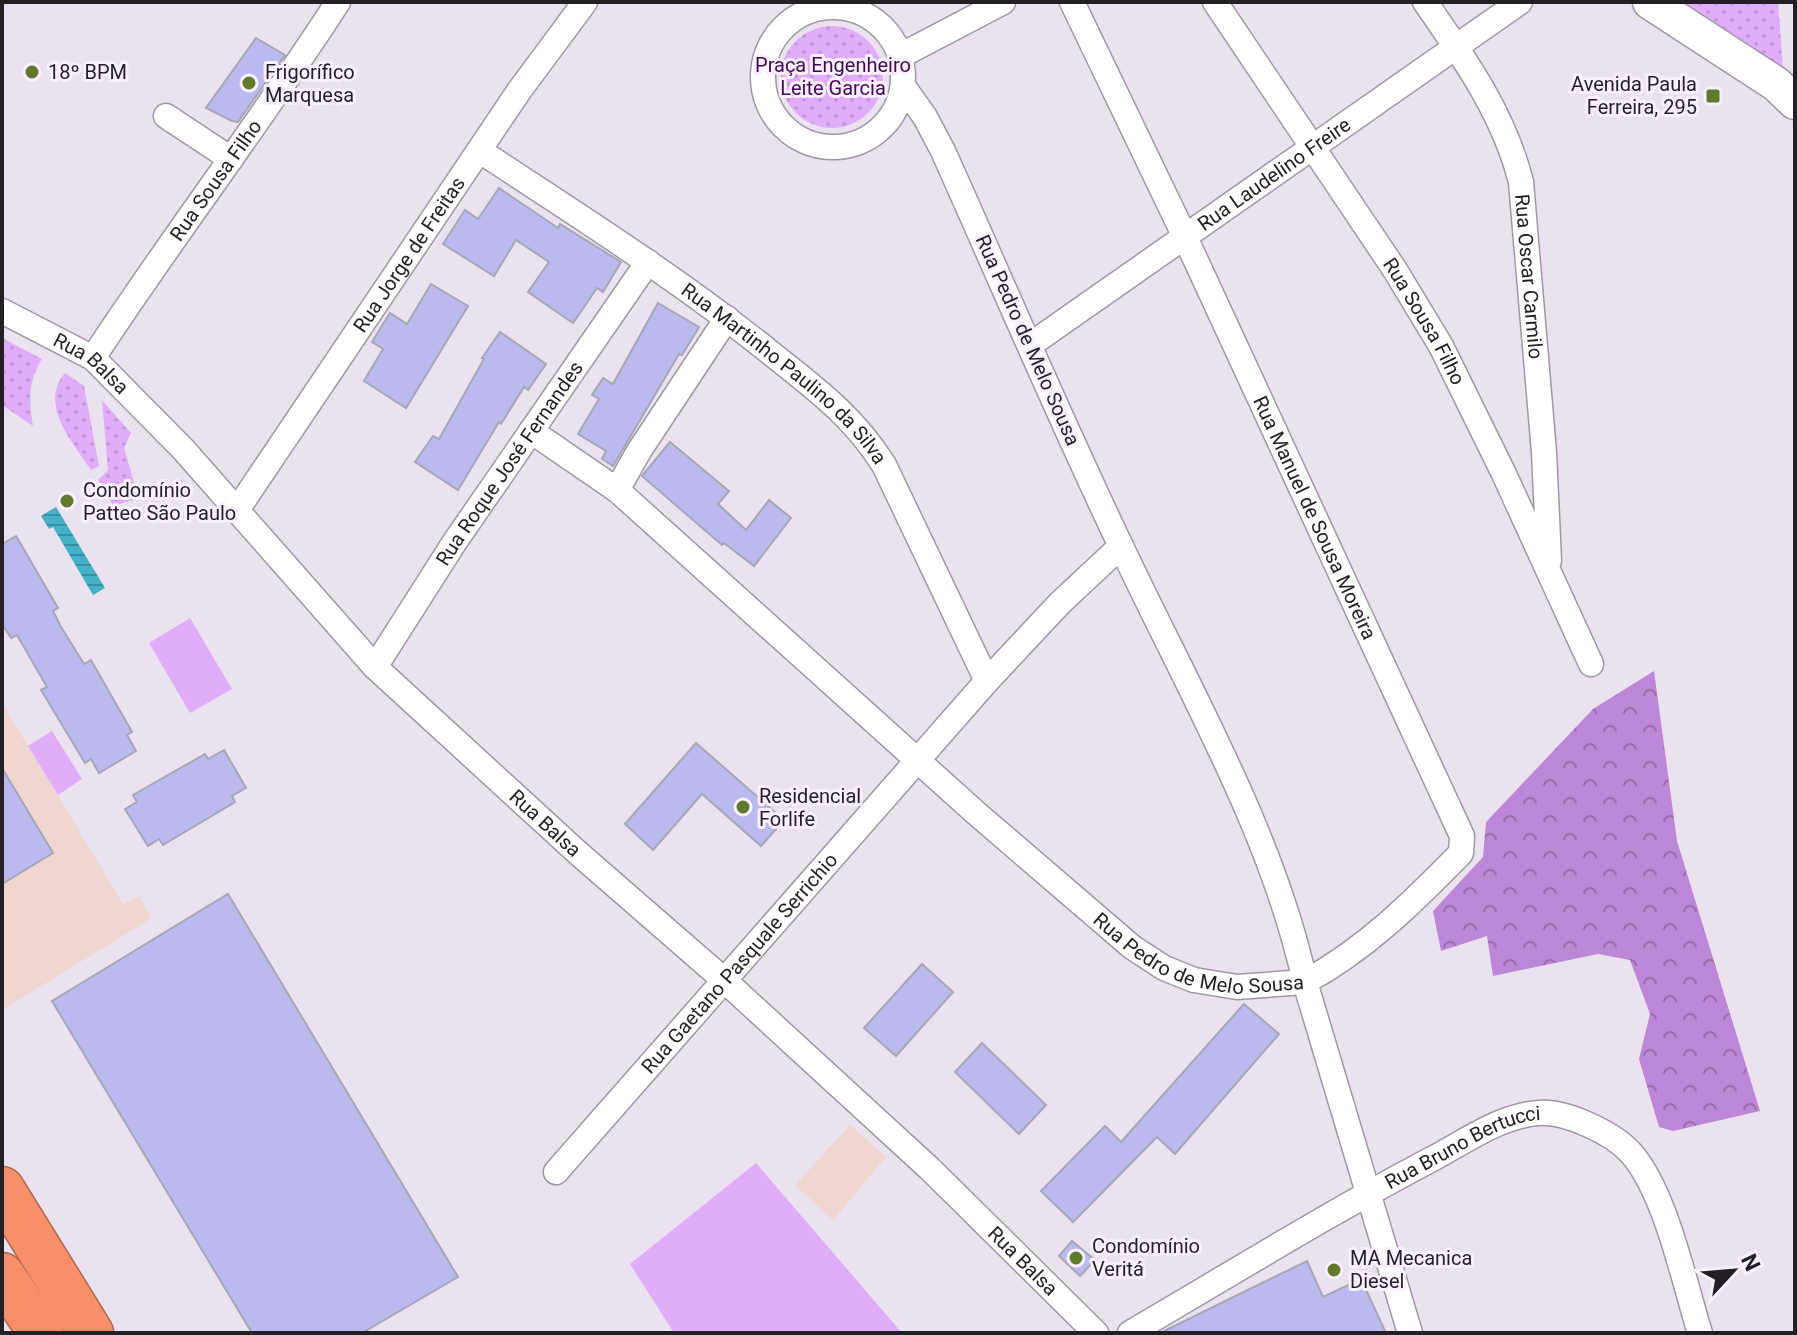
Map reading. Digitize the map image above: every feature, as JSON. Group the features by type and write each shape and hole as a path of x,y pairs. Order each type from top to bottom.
{"highway":[{"path":"2,1189 91,1333"},
{"path":"2,1275 41,1333"},
{"path":"2,1311 16,1333"}],"main road":[{"path":"1650,2 1776,84 1795,102"}],"street":[{"name":"Rua Sousa Filho","path":"93,358 278,96 338,2"},
{"name":"Rua Jorge de Freitas","path":"237,510 519,91 585,2"},
{"path":"900,56 1003,2"},
{"name":"Rua Manuel de Sousa Moreira","path":"1072,2 1185,237 1462,836 1461,853 1379,933 1305,982"},
{"name":"Rua Sousa Filho","path":"1215,2 1395,270 1441,346 1591,664"},
{"name":"Rua Oscar Carmilo","path":"1425,2 1498,116 1513,150 1521,182 1544,452 1549,576"},
{"name":"Rua Laudelino Freire","path":"1030,345 1520,2"},
{"path":"842,4 861,12 878,23 891,37 900,56 903,86 896,108 871,136 854,143 836,147 817,145 796,136 778,120 767,99 763,76 767,53 778,32 796,17 818,8 842,4"},
{"name":"Rua Pedro de Melo Sousa","path":"531,431 617,490 918,761 1132,947 1164,968 1194,980 1237,987 1305,982 1293,931 1270,867 1228,769 1121,546 943,151 925,117 903,86"},
{"path":"166,116 231,159"},
{"name":"Rua Martinho Paulino da Silva","path":"480,151 727,318 845,413 866,437 884,465 987,681"},
{"name":"Rua Roque José Fernandes","path":"375,667 454,543 648,262"},
{"name":"Rua Balsa","path":"2,311 93,358 183,449 375,667 930,1169 1096,1333"},
{"path":"617,490 639,451 727,318"},
{"name":"Rua Gaetano Pasquale Serrichio","path":"556,1172 987,681 1060,603 1121,546"},
{"path":"1305,982 1410,1333"},
{"name":"Rua Bruno Bertucci","path":"1130,1333 1367,1193 1511,1118 1538,1113 1561,1113 1592,1126 1631,1152 1653,1189 1700,1333"}],"shaded area":[{"path":"2,703 123,904 139,896 152,918 2,1010"},
{"path":"850,1125 886,1157 833,1220 795,1185"}],"green space":[{"path":"1684,2 1778,2 1783,68"},
{"name":"Praça Engenheiro Leite Garcia","path":"832,26 851,30 868,41 879,58 883,77 879,96 868,113 851,124 832,128 813,124 796,113 785,96 781,77 785,58 796,41 813,30"},
{"path":"2,338 42,359 31,391 33,426 2,405"},
{"path":"65,373 84,386 99,466 91,470 61,423 57,410 55,398"},
{"path":"102,400 131,433 124,448 136,489 133,500 113,506 98,480 108,470"},
{"path":"190,618 232,689 190,713 149,643"},
{"path":"1654,671 1677,841 1760,1111 1673,1131 1659,1127 1639,1059 1650,1014 1630,960 1598,954 1493,976 1487,936 1441,951 1433,911 1483,857 1486,822 1593,709"},
{"path":"52,731 82,779 58,795 28,746"},
{"path":"756,1163 902,1333 674,1333 630,1264"}],"water":[{"path":"56,507 105,588 93,595 53,527 49,529 41,516"}],"building":[{"name":"Frigorífico Marquesa","path":"256,38 285,55 238,122 232,121 206,108"},
{"path":"499,188 558,228 560,224 621,262 603,292 597,288 573,323 528,292 549,262 516,240 494,276 443,244 465,210 478,219"},
{"path":"431,284 468,306 406,408 364,381 383,349 372,342 390,313 407,324"},
{"path":"658,303 699,327 682,355 679,354 613,466 602,459 606,451 578,434 599,399 592,395 603,378 613,384"},
{"path":"500,332 546,364 528,390 524,387 501,424 499,422 458,490 415,462 433,436 439,439 482,358"},
{"path":"670,442 729,491 718,504 746,530 769,500 791,518 754,566 724,543 722,545 642,476"},
{"path":"16,536 58,608 53,611 61,627 84,664 91,660 132,732 127,735 136,751 99,773 91,759 85,763 41,690 47,687 17,635 11,638 2,624 2,544"},
{"name":"Residencial Forlife","path":"696,743 784,820 761,846 702,794 653,850 625,824"},
{"path":"224,750 246,788 232,796 235,802 163,845 159,839 148,846 125,809 137,802 133,795 205,754 208,759"},
{"path":"2,768 53,853 2,884"},
{"path":"228,894 458,1277 362,1333 252,1333 52,1001"},
{"path":"922,964 953,992 896,1056 864,1028"},
{"path":"1244,1004 1279,1034 1175,1154 1157,1137 1073,1222 1041,1191 1105,1126 1121,1142"},
{"path":"982,1043 1046,1105 1019,1134 955,1072"},
{"name":"Condomínio Veritá","path":"1072,1241 1095,1260 1080,1276 1059,1256"},
{"path":"1307,1261 1323,1297 1361,1279 1386,1333 1160,1333"}],"place":[{"name":"18º BPM","path":"32,72"},
{"name":"Frigorífico Marquesa","path":"249,83"},
{"name":"Avenida Paula Ferreira, 295","path":"1713,96"},
{"name":"Condomínio Patteo São Paulo","path":"67,501"},
{"name":"Residencial Forlife","path":"743,807"},
{"name":"Condomínio Veritá","path":"1076,1258"},
{"name":"MA Mecanica Diesel","path":"1334,1270"}]}
